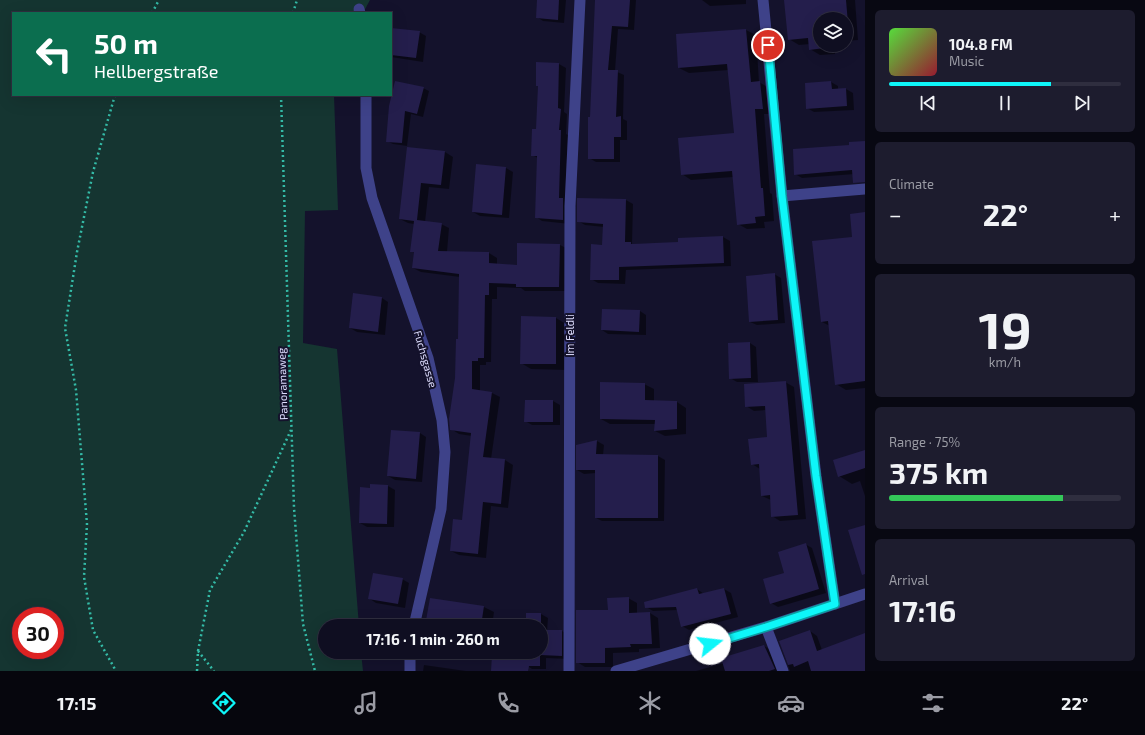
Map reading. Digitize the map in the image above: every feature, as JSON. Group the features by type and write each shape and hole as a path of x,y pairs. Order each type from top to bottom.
{"street":[{"name":"Im Feldli","path":"569,671 570,206 580,0"},
{"path":"763,0 782,196 816,476 835,604"},
{"name":"Fuchsgasse","path":"366,96 366,168 372,198 428,358 442,420 445,452 442,509 416,619"},
{"path":"782,196 865,189"},
{"path":"616,671 766,627 865,594"},
{"path":"766,627 783,671"},
{"path":"410,659 410,671"}],"path":[{"path":"153,12 159,0"},
{"path":"293,12 297,0"},
{"path":"115,96 93,172 77,252 65,328 76,390 87,524 84,577 93,630 116,671"},
{"name":"Panoramaweg","path":"281,96 294,508 302,624 315,671"},
{"path":"197,671 198,651 210,590 244,532 292,429"},
{"path":"198,651 214,671"}],"green space":[{"path":"0,0 370,0 364,12 12,12 12,96 334,96 338,210 305,211 303,343 337,349 358,619 318,619 318,659 362,659 363,671 0,671"}],"building":[{"path":"537,0 559,0 558,20 536,18"},
{"path":"595,0 630,0 628,27 612,26 608,70 618,70 616,117 621,116 621,137 614,137 614,159 588,159 588,117 590,117"},
{"path":"784,0 846,0 847,12 813,12 813,50 809,50 808,38 788,40"},
{"path":"392,28 420,31 416,58 392,55"},
{"path":"746,29 751,82 760,81 763,109 755,109 761,188 763,188 765,216 755,217 756,223 737,225 732,171 681,175 678,138 734,133 727,64 678,68 676,34"},
{"path":"536,62 559,63 558,108 561,109 559,130 561,130 559,198 563,198 563,220 535,218 537,156 531,156 532,129 536,129 538,86 536,86"},
{"path":"395,81 424,87 417,114 405,111 402,143 386,142 389,106"},
{"path":"831,81 832,89 846,88 847,106 806,109 805,83"},
{"path":"865,141 865,182 853,183 852,170 794,175 793,149 849,145 849,142"},
{"path":"407,147 445,151 441,185 421,183 417,220 442,223 438,251 489,252 489,263 517,265 517,243 560,244 559,287 516,287 516,284 489,283 489,295 485,295 484,358 478,358 478,361 472,361 472,389 492,392 483,457 505,459 501,504 483,502 478,554 450,551 453,519 462,520 471,433 450,430 449,419 455,378 456,339 458,339 459,274 412,268 414,252 410,252 414,221 399,219"},
{"path":"476,164 506,167 502,215 472,212"},
{"path":"577,198 626,199 625,242 631,242 631,244 678,242 678,238 723,236 724,263 619,267 619,280 590,280 591,244 602,245 603,224 577,222"},
{"path":"865,212 865,381 835,385 828,321 821,322 812,241 852,237 850,214"},
{"path":"775,273 778,320 749,322 746,276"},
{"path":"353,293 382,297 378,332 349,328"},
{"path":"602,309 640,310 639,332 601,330"},
{"path":"521,316 556,317 556,364 520,364"},
{"path":"750,342 751,378 729,379 728,343"},
{"path":"786,381 798,515 771,517 770,495 761,496 759,464 751,465 748,439 767,437 765,406 745,407 744,384"},
{"path":"600,382 645,383 645,400 677,401 677,429 654,431 655,420 600,419"},
{"path":"525,400 553,400 553,422 524,422"},
{"path":"391,430 420,432 416,479 387,476"},
{"path":"597,440 596,454 658,455 658,518 595,518 595,470 576,470 576,445"},
{"path":"865,450 865,468 838,477 833,460"},
{"path":"370,484 388,485 387,524 359,523 360,487 370,488"},
{"path":"865,525 865,574 862,575 848,530"},
{"path":"806,543 819,589 770,604 763,579 784,573 778,552"},
{"path":"373,573 403,578 398,604 368,599"},
{"path":"697,588 699,594 724,588 731,614 681,627 676,607 645,608 644,602"},
{"path":"629,597 629,613 650,612 652,644 630,644 631,647 605,648 605,663 576,663 576,610 608,610 607,598"},
{"path":"430,598 484,606 482,619 426,619"},
{"path":"526,613 541,613 541,619 526,619"},
{"path":"548,630 562,630 562,656 548,655"},
{"path":"810,630 817,651 865,633 865,671 811,671 808,661 794,667 793,664 788,665 779,641"},
{"path":"764,645 775,669 769,671 725,671 721,658"},
{"path":"492,659 540,659 540,666 529,666 528,671 491,671"}],"route":[{"path":"710,644 835,604 816,476 782,196 768,45"}]}
